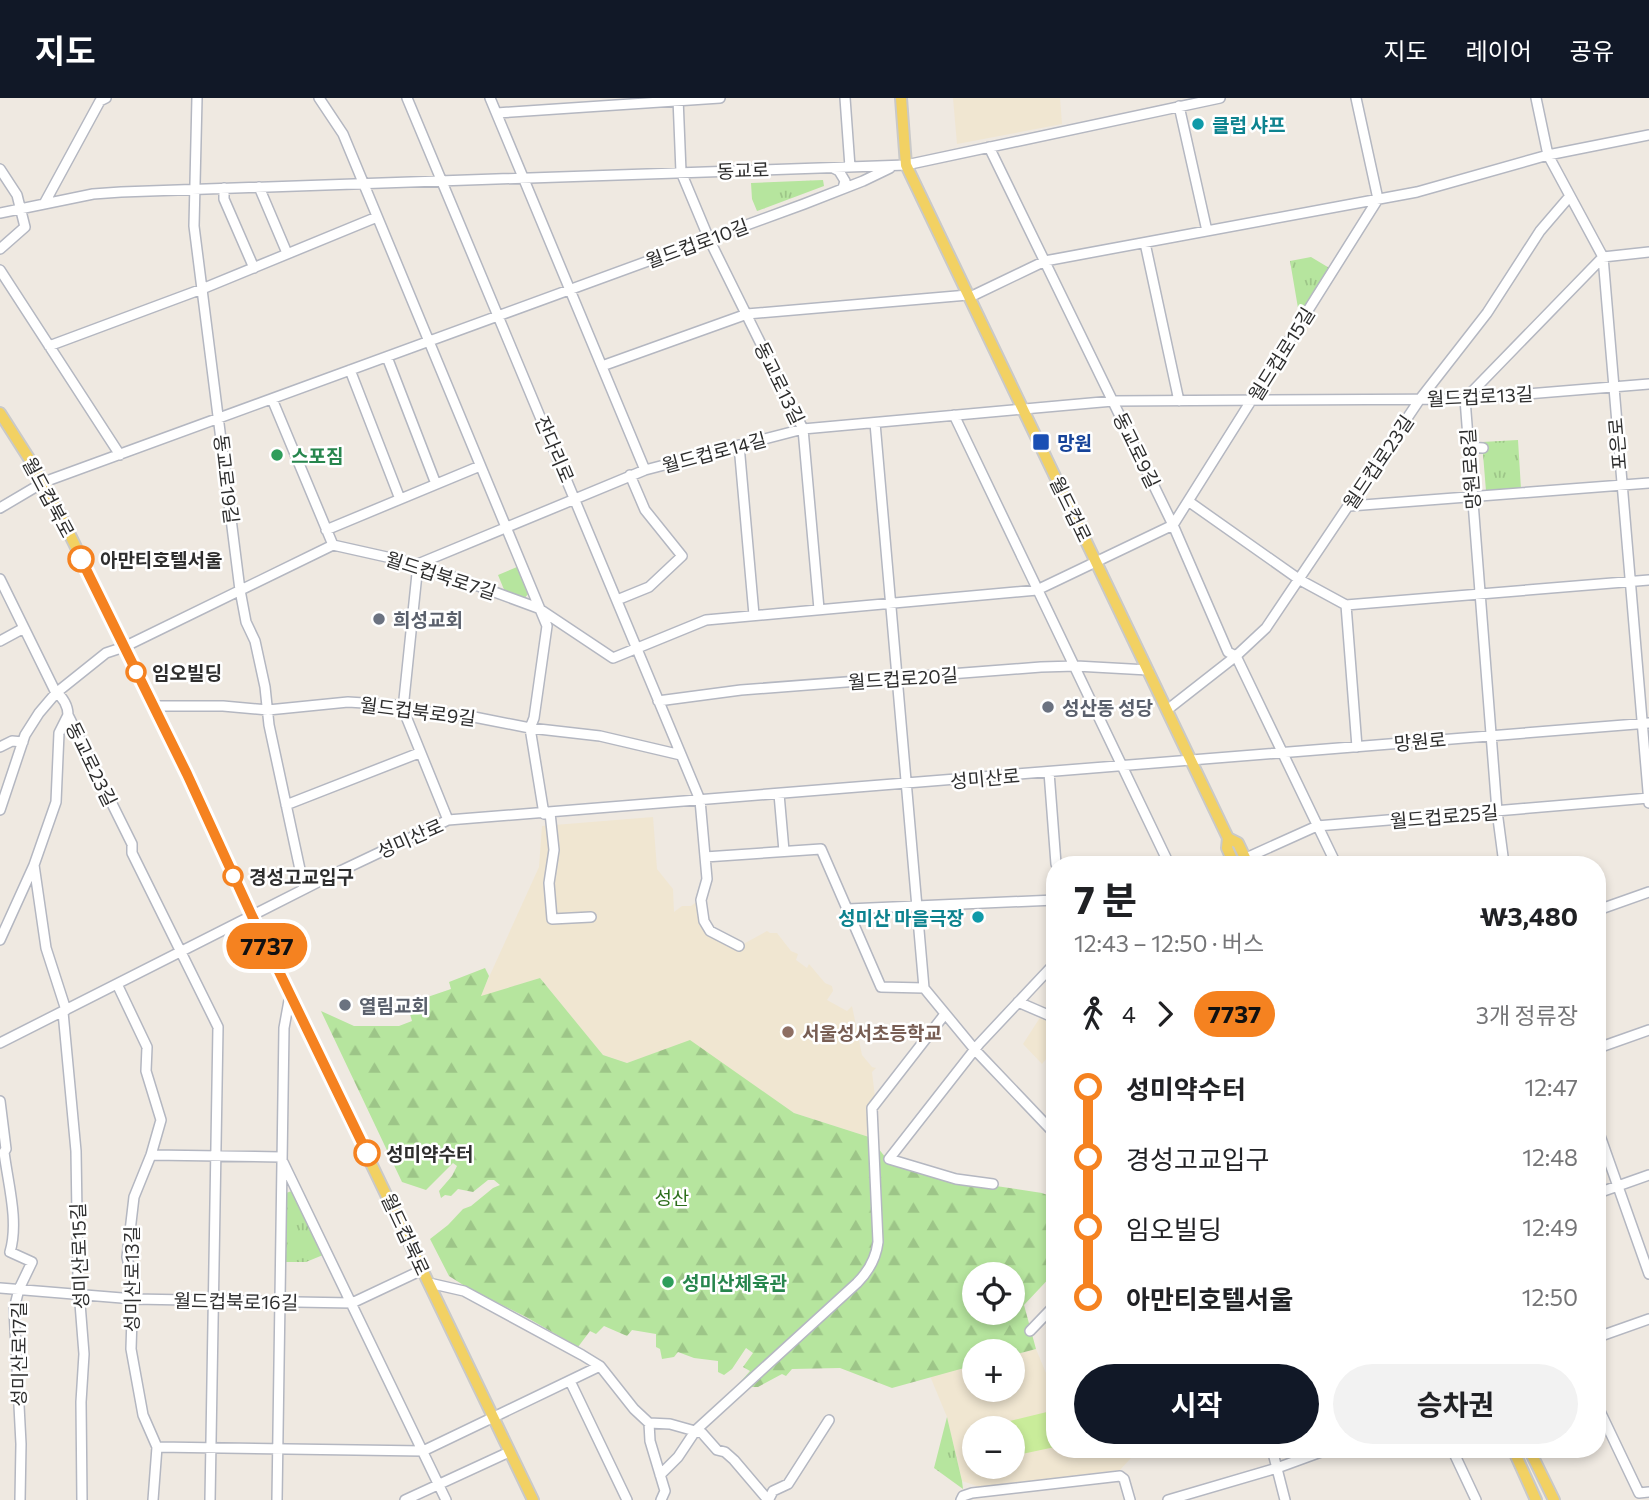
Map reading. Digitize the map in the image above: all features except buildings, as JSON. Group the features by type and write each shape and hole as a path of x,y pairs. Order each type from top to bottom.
{"main road":[{"name":"월드컵로","path":"901,98 906,165 1228,838 1227,848 1230,856"},
{"name":"월드컵북로","path":"0,413 44,482 187,774 252,916 533,1500"},
{"name":"월드컵로","path":"1228,838 1238,843 1244,856"},
{"path":"1517,1458 1536,1500"},
{"path":"1533,1458 1553,1500"}],"street":[{"path":"194,190 197,98"},
{"path":"319,98 343,134 547,626 534,718 530,728 554,850 549,883 552,919 591,917"},
{"name":"잔다리로","path":"407,98 700,800 707,879 701,900 704,921 710,931 739,946"},
{"path":"490,98 645,470"},
{"path":"497,113 588,103 720,98"},
{"path":"845,98 850,167"},
{"name":"동교로","path":"0,213 93,194 906,165 1220,98"},
{"path":"1356,98 1378,200"},
{"name":"포은로","path":"1536,98 1548,155 1602,257 1629,582 1645,723 1648,800"},
{"path":"44,204 101,99"},
{"path":"678,100 681,172"},
{"path":"1179,106 1207,232"},
{"path":"602,366 747,314 969,296 1045,261 1378,200 1548,155 1649,135"},
{"name":"동교로9길","path":"989,147 1173,525 1228,652 1236,656 1332,856"},
{"name":"월드컵로10길","path":"0,508 44,482 709,239 863,181 894,166"},
{"path":"833,168 843,176 843,188"},
{"path":"0,169 17,195 25,227 0,249"},
{"name":"동교로13길","path":"681,172 709,239 803,429 819,609"},
{"path":"259,187 287,253"},
{"path":"224,188 225,199 254,268"},
{"name":"동교로19길","path":"194,190 194,226 240,590 246,622 255,640 304,888"},
{"name":"월드컵로23길","path":"1167,710 1236,656 1266,628 1420,399 1487,313 1540,230 1570,196"},
{"name":"월드컵로15길","path":"1173,525 1378,200"},
{"path":"49,346 202,289 377,217"},
{"path":"1145,243 1179,401"},
{"path":"1465,399 1602,257 1649,252"},
{"path":"0,270 120,455"},
{"path":"387,357 436,484"},
{"path":"350,370 400,499"},
{"name":"월드컵로13길","path":"1024,410 1113,401 1465,399 1649,384"},
{"path":"0,810 23,742 39,713 56,693 106,653 124,647 332,545 272,399"},
{"name":"망원로8길","path":"1465,399 1502,856"},
{"name":"월드컵로14길","path":"418,564 631,475 739,445 803,429 1024,410"},
{"path":"954,415 1166,856"},
{"path":"875,423 924,988 976,1051 1046,1125"},
{"path":"739,445 754,615"},
{"path":"1468,447 1483,448"},
{"path":"326,530 480,466"},
{"path":"617,600 649,587 682,556 645,510 631,475"},
{"path":"1350,506 1649,483"},
{"path":"1188,501 1300,580 1346,605 1649,580"},
{"path":"637,648 706,620 1037,590 1173,525"},
{"name":"월드컵북로7길","path":"332,545 418,564 538,608 613,658 637,648"},
{"path":"418,564 403,709 448,820"},
{"name":"동교로23길","path":"0,579 56,693 61,696 68,709 68,715 132,844 132,853 218,1027 210,1500"},
{"path":"1346,605 1357,747"},
{"path":"0,641 24,628"},
{"name":"월드컵로20길","path":"658,701 741,690 1076,666 1148,670"},
{"name":"월드컵북로9길","path":"152,706 223,706 268,710 348,702 396,705 403,709 600,736 681,755"},
{"path":"0,940 34,864 56,802 59,733 68,715"},
{"name":"망원로","path":"1191,760 1645,723"},
{"path":"0,747 12,741 23,742"},
{"path":"286,805 419,753"},
{"name":"성미산로","path":"0,1043 304,888 448,820 1191,760"},
{"path":"1049,772 1055,856"},
{"path":"779,794 784,851"},
{"name":"월드컵로25길","path":"1257,856 1317,826 1648,800"},
{"path":"705,857 821,849 881,987 924,988"},
{"name":"성미산로15길","path":"34,864 46,948 65,1011 76,1152 79,1295 84,1354 81,1402 82,1500"},
{"path":"1606,907 1649,892"},
{"path":"848,909 1046,900"},
{"path":"993,1184 956,1179 889,1158 976,1051 1046,972"},
{"name":"성미산로13길","path":"117,984 147,1047 146,1071 161,1122 133,1201 127,1257 134,1299 131,1349 143,1415 157,1447 153,1500"},
{"path":"277,1500 284,1028 290,993"},
{"path":"1018,1002 1046,1014"},
{"path":"660,1475 678,1458 696,1430 857,1283 869,1268 877,1252 872,1108 945,1014"},
{"path":"1606,1045 1649,1030"},
{"name":"성미산로17길","path":"0,1101 11,1205 13,1237 10,1252 32,1262 19,1290 14,1309 21,1444 20,1500"},
{"path":"1606,1154 1649,1274"},
{"path":"151,1155 281,1157"},
{"path":"281,1157 446,1500"},
{"path":"1606,1190 1649,1175"},
{"name":"월드컵북로16길","path":"0,1288 134,1299 352,1303 422,1270"},
{"path":"429,1283 464,1291 600,1367 649,1423 670,1424 696,1430 717,1450 725,1452 734,1460 768,1499 773,1491 788,1484 829,1420"},
{"path":"1030,1331 1046,1314"},
{"path":"1606,1334 1649,1318"},
{"path":"157,1447 423,1451 600,1367"},
{"path":"570,1381 626,1500"},
{"path":"649,1423 650,1441 665,1491 661,1500"},
{"path":"1606,1424 1639,1493 1649,1492"},
{"path":"405,1500 509,1452"},
{"path":"1274,1458 1285,1500"},
{"path":"1168,1500 1304,1458"},
{"path":"1456,1458 1476,1500"},
{"path":"961,1500 963,1496 972,1493 1119,1476 1124,1479 1130,1500"}],"shaded area":[{"path":"953,98 1060,98 1062,124 957,144"},
{"path":"653,817 657,869 673,889 674,912 699,900 699,922 708,934 736,948 767,931 777,933 791,951 798,954 796,960 807,968 809,964 825,983 832,986 833,991 827,1000 847,1011 852,1006 862,1055 876,1068 872,1072 875,1097 869,1106 869,1137 794,1113 690,1041 627,1063 603,1055 540,978 480,997 539,867 542,826"},
{"path":"1041,1016 1046,1018 1046,1059 1042,1064 1023,1044"},
{"path":"1036,1349 1046,1373 1046,1458 1131,1458 1120,1470 980,1487 962,1481 947,1417 930,1376 962,1368 962,1402 1025,1402 1025,1352"}],"green space":[{"path":"823,180 824,186 757,211 752,199 751,183"},
{"path":"1311,257 1331,269 1305,309 1298,308 1290,261"},
{"path":"1518,440 1521,489 1486,491 1482,442"},
{"path":"517,567 528,594 524,599 505,592 498,575"},
{"name":"성산","path":"485,968 489,976 481,996 540,978 603,1055 627,1063 690,1040 794,1113 869,1137 886,1158 996,1186 1046,1195 1046,1282 1025,1304 1025,1262 962,1262 962,1325 1025,1325 1025,1309 1036,1349 1025,1352 1025,1339 962,1339 962,1369 892,1388 840,1368 792,1369 786,1376 782,1374 758,1387 736,1387 750,1371 743,1367 753,1353 746,1348 732,1369 724,1375 718,1372 718,1361 694,1358 678,1352 674,1357 662,1359 660,1349 656,1347 656,1334 632,1330 627,1336 604,1326 596,1334 590,1331 578,1347 468,1288 449,1276 430,1239 463,1209 500,1185 494,1180 488,1180 473,1192 458,1189 451,1196 445,1195 441,1198 439,1191 457,1166 453,1163 426,1190 402,1182 321,1011 354,1026 399,1026 412,1021 407,1004 451,989 449,982"},
{"path":"292,1191 323,1255 306,1262 286,1262 286,1193"},
{"path":"1046,1412 1046,1449 1025,1453 1025,1417"},
{"path":"947,1417 962,1481 963,1489 934,1468"}],"bus line":[{"name":"7737","path":"81,559 187,774 252,916 367,1153"}],"place":[{"name":"클럽 샤프","path":"1198,124"},
{"name":"망원","path":"1041,442"},
{"name":"스포짐","path":"277,455"},
{"name":"아만티호텔서울","path":"81,559"},
{"name":"희성교회","path":"379,619"},
{"name":"임오빌딩","path":"136,672"},
{"name":"성산동 성당","path":"1048,707"},
{"name":"경성고교입구","path":"233,876"},
{"name":"성미산 마을극장","path":"978,917"},
{"name":"열림교회","path":"345,1005"},
{"name":"서울성서초등학교","path":"788,1032"},
{"name":"성미약수터","path":"367,1153"},
{"name":"성미산체육관","path":"668,1282"}]}
